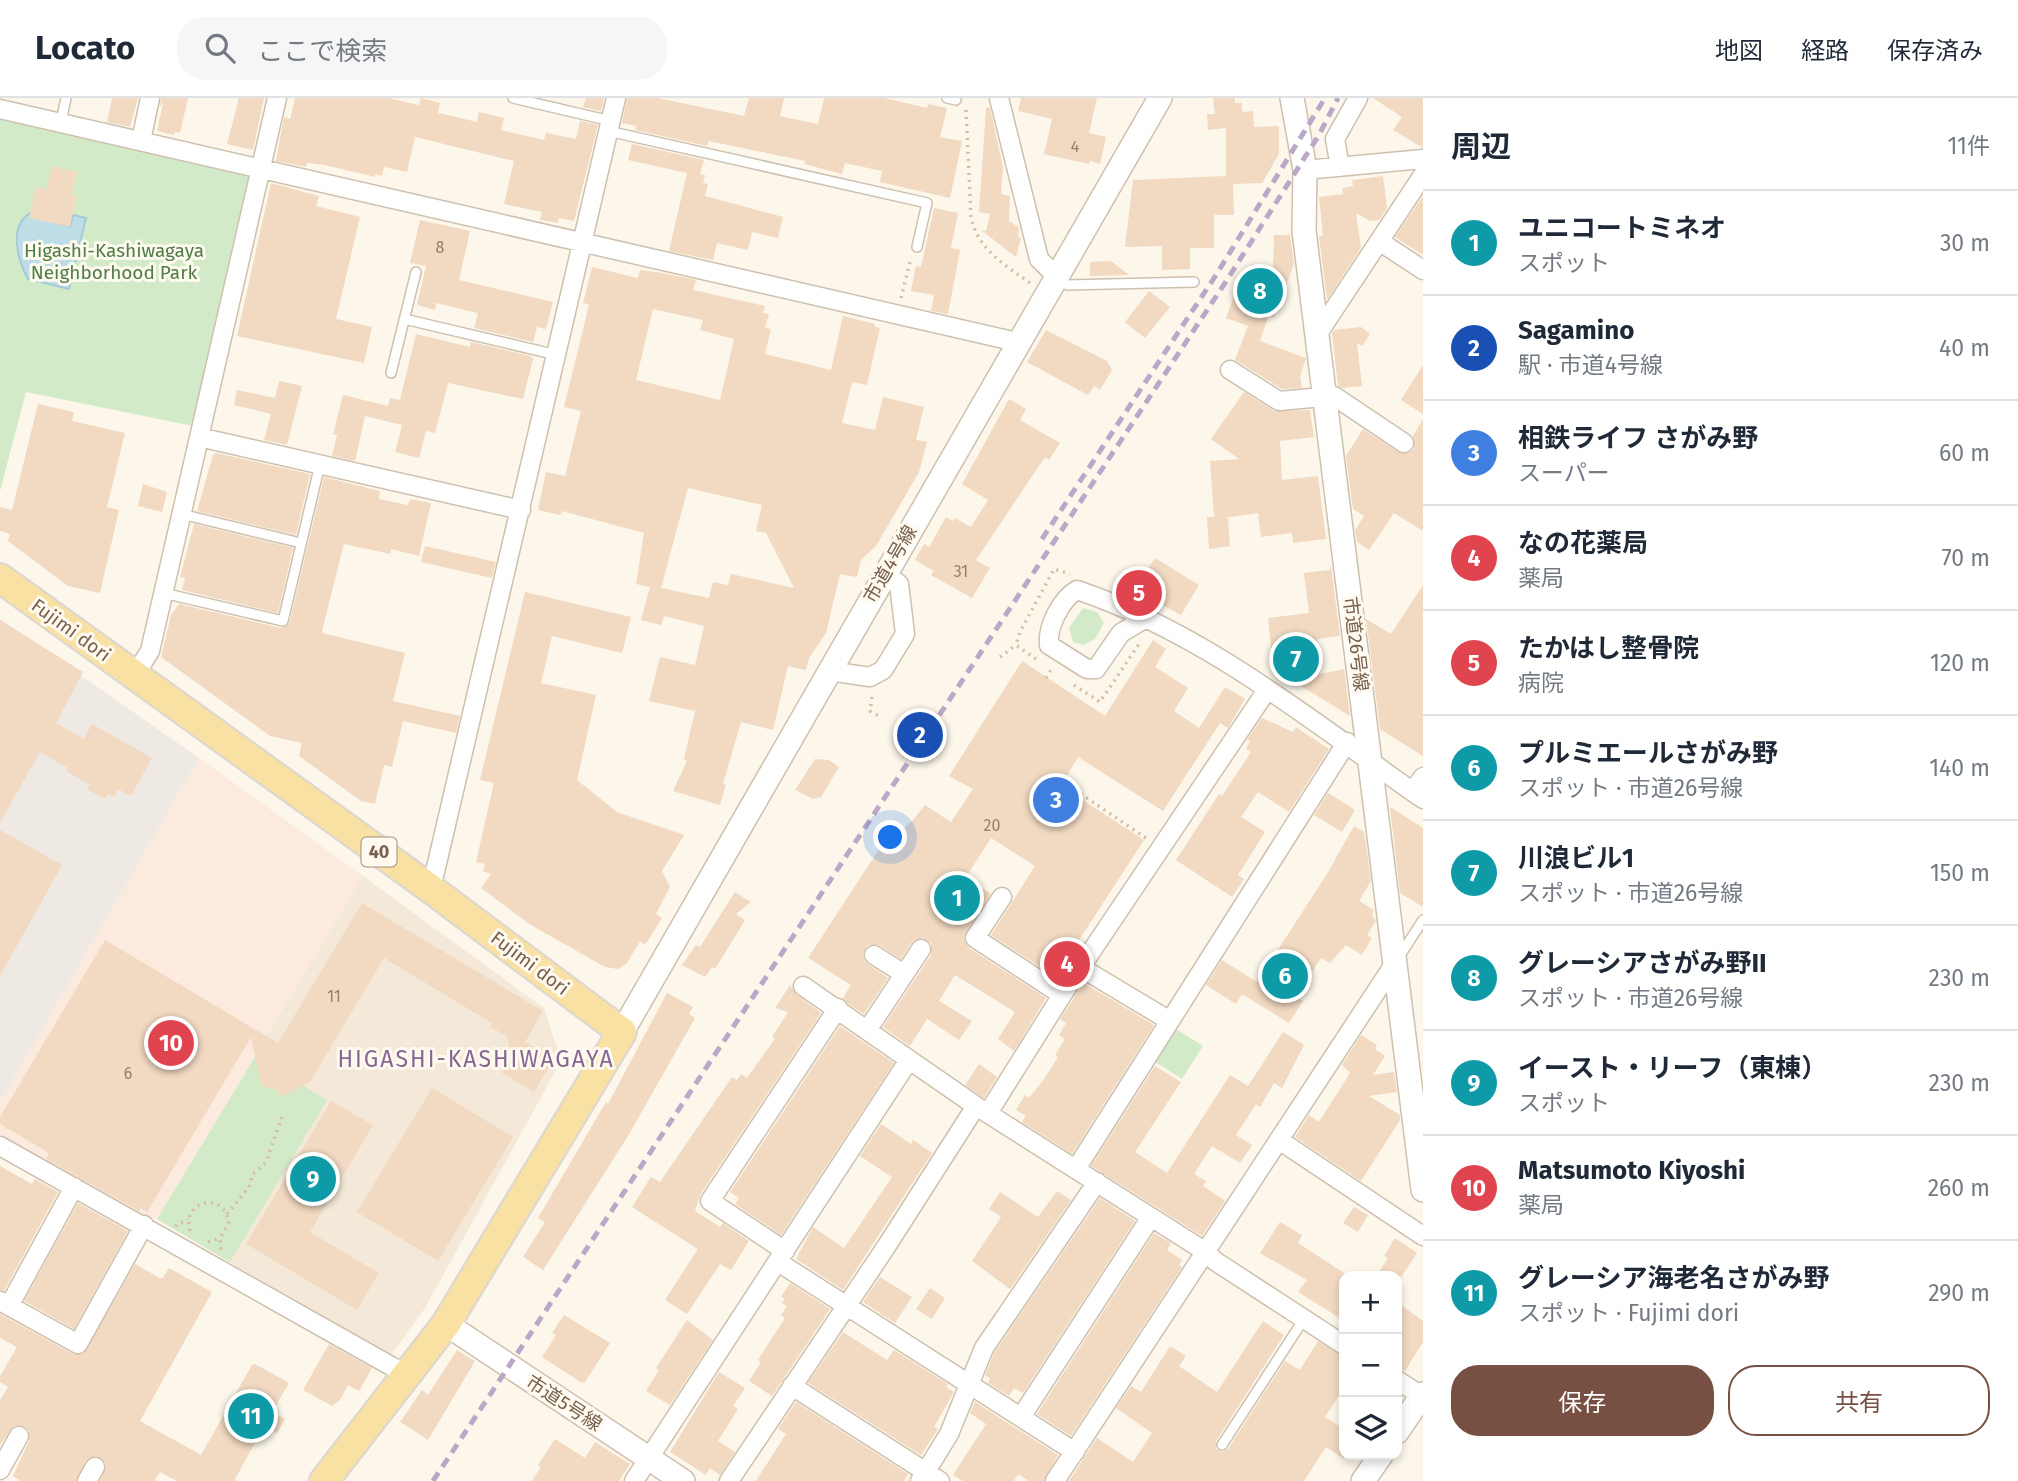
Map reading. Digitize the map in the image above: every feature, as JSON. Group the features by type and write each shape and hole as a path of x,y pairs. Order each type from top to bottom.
{"main road":[{"name":"Fujimi dori","path":"0,578 431,889 622,1032"},
{"path":"324,1481 446,1324 622,1032"}],"street":[{"path":"141,141 150,98"},
{"path":"134,676 150,651 277,98"},
{"path":"431,889 616,98"},
{"path":"999,98 1039,260 1056,276"},
{"name":"市道4号線","path":"622,1032 1017,342 1160,98"},
{"name":"市道26号線","path":"1292,98 1305,170 1304,231 1393,966 1423,1189"},
{"path":"1340,167 1335,139 1358,98"},
{"path":"0,109 1017,342"},
{"path":"1305,170 1423,159"},
{"path":"1317,335 1423,176"},
{"path":"1380,241 1423,270"},
{"path":"1230,370 1279,401 1334,396 1404,443"},
{"path":"198,437 521,510"},
{"path":"829,671 870,677 883,670 905,634 900,584 885,573"},
{"path":"1145,627 1115,603 1077,590 1069,595 1048,633 1049,645 1087,669 1096,669 1121,633 1145,627 1174,631 1347,742 1369,759 1420,789"},
{"path":"729,1481 845,1306 1062,995 1267,690"},
{"path":"1076,1169 1347,742"},
{"path":"1002,897 975,938 1062,995"},
{"path":"868,1029 920,949"},
{"path":"874,955 904,974"},
{"path":"1055,1481 1393,966"},
{"path":"1080,967 1170,1021"},
{"path":"803,986 982,1109 1206,1252 1214,1261 1339,1342"},
{"path":"838,1009 710,1201 845,1306 1074,1452"},
{"path":"634,1481 909,1059"},
{"path":"1279,1140 1423,1236"},
{"path":"0,1146 407,1375"},
{"path":"792,1386 929,1478 984,1348 1097,1182"},
{"path":"74,1187 5,1303 78,1344 144,1225"},
{"path":"1021,1418 1151,1217"},
{"name":"市道5号線","path":"446,1324 683,1481"},
{"path":"1402,1383 1423,1395 1402,1425"},
{"path":"0,1470 19,1436"},
{"path":"1363,1481 1378,1460"}],"lane":[{"path":"61,122 66,98"},
{"path":"513,98 609,126 927,203 917,247"},
{"path":"391,373 416,272"},
{"path":"1056,276 1067,285 1194,282"},
{"path":"404,319 557,355"},
{"path":"163,593 283,621 320,464"},
{"path":"181,514 301,543"},
{"path":"1393,966 1423,920"},
{"path":"1222,1445 1304,1319"}],"path":[{"path":"956,100 974,233 981,245 1034,286"},
{"path":"898,314 912,254 917,247"},
{"path":"1000,657 1016,645 1020,632 1054,569 1073,575"},
{"path":"1071,683 1100,702 1145,627"},
{"path":"1016,645 1061,677"},
{"path":"1046,678 1051,670"},
{"path":"872,697 870,711 879,716"},
{"path":"1063,782 1156,844"},
{"path":"227,1214 249,1187 253,1174 266,1162 282,1117"},
{"path":"194,1236 189,1227 189,1216 198,1204 217,1203 227,1214 228,1227 222,1237 213,1241 200,1240"}],"shaded area":[{"path":"0,619 199,758 0,1102"},
{"path":"199,758 363,876 157,1219 148,1218 0,1135 0,1102"},
{"path":"363,876 544,1008 561,1061 425,1308 389,1358 157,1219"}],"green space":[{"name":"Higashi-Kashiwagaya Neighborhood Park","path":"0,117 251,176 193,426 26,392 0,491"},
{"path":"1083,608 1097,612 1104,623 1095,639 1084,645 1073,642 1069,628"},
{"path":"1173,1027 1203,1046 1182,1079 1152,1060"},
{"path":"255,1057 327,1100 230,1262 157,1219"}],"water":[{"path":"30,213 70,227 73,215 86,218 69,289 28,279 18,254 17,235 23,219"}],"building":[{"path":"112,98 138,98 130,127 107,122"},
{"path":"161,98 188,98 180,133 175,132 174,135 157,131 163,103 160,106"},
{"path":"239,98 264,98 253,150 227,144"},
{"path":"295,98 388,98 419,105 421,98 440,103 438,113 477,122 479,112 504,118 501,130 544,140 546,133 576,139 580,121 598,125 574,221 559,218 558,223 540,220 542,212 504,204 514,161 415,137 407,172 384,167 382,176 375,174 375,177 325,165 307,163 306,167 276,161 284,117 290,119"},
{"path":"586,98 604,98 601,111 583,107"},
{"path":"627,98 657,98 744,116 749,98 784,98 780,116 818,124 824,98 884,98 927,108 928,104 947,108 940,137 962,141 950,198 880,182 882,171 845,163 842,174 804,164 805,161 709,141 707,146 635,130 636,126 622,123"},
{"path":"1021,98 1097,98 1089,133 1106,137 1100,164 1044,154 1052,119 1018,111"},
{"path":"1213,98 1235,98 1235,103 1242,103 1242,112 1253,111 1254,127 1279,126 1279,154 1262,183 1233,184 1234,215 1214,215 1214,248 1190,248 1190,269 1162,270 1162,246 1125,247 1133,180 1226,176 1226,128 1208,130 1207,114 1215,114"},
{"path":"1373,98 1423,98 1423,148 1393,130 1402,117"},
{"path":"990,107 1003,167 1001,194 1010,196 1009,221 1019,228 1018,237 1021,238 1016,257 981,230 986,231 990,214 979,212 986,108"},
{"path":"632,144 704,160 700,174 705,175 703,183 708,184 705,196 783,217 778,238 752,232 748,250 717,243 713,260 669,251 687,173 628,160"},
{"path":"52,166 77,172 71,195 77,196 70,227 29,218 36,187 46,189"},
{"path":"1383,176 1387,208 1379,220 1370,221 1356,213 1361,248 1327,300 1319,236 1323,236 1319,197 1343,194 1342,188 1353,186 1352,180"},
{"path":"271,183 319,196 316,206 360,217 336,319 372,327 364,363 237,336"},
{"path":"1423,196 1423,255 1395,237"},
{"path":"934,208 958,213 951,248 960,250 948,314 931,311 934,295 911,291 916,266 921,267"},
{"path":"420,220 470,231 459,280 553,302 546,329 537,327 533,342 474,328 478,313 436,303 435,310 417,305 426,266 410,263"},
{"path":"1274,235 1290,235 1294,264 1274,317 1271,316 1271,308 1260,341 1306,358 1300,377 1302,388 1282,389 1235,360 1248,326 1226,318 1240,279 1245,281 1251,264 1273,272"},
{"path":"1111,261 1129,275 1090,276 1090,262"},
{"path":"592,267 638,278 640,270 696,280 693,290 765,306 763,313 769,314 765,328 771,329 765,354 831,370 843,316 875,324 875,327 880,328 867,385 852,382 842,423 875,430 883,397 924,407 916,440 927,442 919,472 876,546 861,560 857,577 840,574 826,633 809,658 806,670 788,666 773,730 741,722 723,784 726,785 720,805 673,791 687,761 684,759 695,711 649,701 660,657 695,665 704,626 664,616 661,625 641,620 650,587 636,584 644,533 562,511 561,515 538,510 546,472 565,476 581,411 564,407 589,305 583,303","holes":["653,309 703,320 700,330 734,339 720,400 636,380","688,488 762,505 756,531 766,533 794,588 731,574 728,585 713,582 709,598 661,588"]},
{"path":"1149,291 1170,307 1145,338 1125,322"},
{"path":"1361,327 1370,334 1362,346 1357,343 1362,386 1343,388 1338,386 1332,333 1334,330"},
{"path":"1046,330 1107,361 1112,370 1100,390 1094,386 1088,395 1027,362"},
{"path":"416,334 470,347 471,342 531,356 533,359 523,399 448,383 435,433 426,431 419,458 395,452 402,425 365,416 355,461 332,456 337,435 333,435 343,395 388,406 390,398 400,400"},
{"path":"1423,365 1423,414 1401,400"},
{"path":"279,381 302,386 287,445 264,440 271,414 234,405 237,390 275,398"},
{"path":"1244,392 1274,411 1310,410 1314,437 1280,441 1282,480 1318,476 1326,539 1293,543 1292,533 1261,537 1258,513 1224,518 1228,518 1230,546 1209,549 1207,517 1214,517 1210,461 1239,459 1211,439"},
{"path":"1009,399 1026,409 1020,420 1060,443 1049,460 1045,457 976,560 990,568 972,598 931,575 934,571 915,560 924,544 929,547 946,517 953,521 955,518 971,527 988,500 962,484"},
{"path":"38,404 74,412 72,421 125,433 107,507 119,510 100,593 68,586 8,541 10,534 0,531 0,507 12,510"},
{"path":"1423,419 1423,531 1394,513 1369,550 1357,542 1355,530 1364,516 1353,509 1346,456 1363,429 1398,452 1408,453 1414,449 1413,436"},
{"path":"216,453 310,474 296,535 197,511 213,455"},
{"path":"324,477 380,491 379,499 408,505 410,499 431,503 419,556 391,549 390,554 344,544 323,627 322,633 405,653 393,701 460,716 456,733 403,721 392,767 384,765 375,804 361,801 299,756 302,743 270,736 161,657 171,615 179,604 281,628 289,625"},
{"path":"143,484 167,492 162,512 138,506"},
{"path":"194,524 293,548 278,613 182,590 185,578 180,577"},
{"path":"425,546 496,562 492,578 421,562"},
{"path":"1155,558 1199,585 1181,615 1135,590"},
{"path":"1331,566 1340,636 1317,639 1320,674 1344,669 1350,716 1280,673 1274,674 1268,618 1309,613 1304,573 1329,570"},
{"path":"1423,585 1423,756 1380,729 1366,619 1391,634"},
{"path":"525,592 631,617 622,653 552,636 541,683 596,695 577,780 617,812 684,835 662,871 670,887 656,914 662,918 645,945 640,941 627,963 618,969 605,967 529,924 481,888 491,874 483,871 485,864 476,862 494,783 480,780"},
{"path":"0,620 83,672 56,723 84,739 92,724 152,758 131,796 118,789 114,797 108,794 105,799 87,789 90,785 66,771 68,768 40,752 0,822"},
{"path":"1153,640 1166,649 1155,667 1188,688 1174,711 1199,728 1225,687 1245,699 1228,728 1220,723 1163,811 1078,757 1061,786 1144,840 1072,951 1076,953 1059,979 991,935 1035,866 991,838 966,877 991,894 964,938 969,948 1046,998 1014,1051 998,1039 1015,1012 955,975 939,1001 972,1021 959,1040 927,1019 910,1046 883,1027 931,955 931,943 922,938 912,942 901,959 879,945 868,945 863,954 864,961 888,978 864,1014 848,1004 843,998 851,985 808,958 878,851 914,819 925,805 951,822 973,789 949,776 1022,661 1105,716"},
{"path":"1262,718 1293,732 1296,727 1329,749 1289,812 1258,792 1241,817 1265,832 1238,875 1244,879 1232,897 1176,860 1219,794 1222,796 1251,752 1246,749 1250,741 1247,740"},
{"path":"815,759 829,760 839,767 821,797 813,799 795,790"},
{"path":"1328,793 1355,810 1342,832 1314,815"},
{"path":"1390,807 1423,828 1423,907 1400,893"},
{"path":"1354,826 1364,832 1371,881 1359,901 1374,910 1372,915 1376,921 1367,935 1372,938 1362,955 1346,945 1330,963 1321,958 1296,997 1303,1001 1289,1023 1242,994 1236,1004 1206,985 1222,960 1257,982 1327,874"},
{"path":"0,830 62,865 0,976"},
{"path":"735,892 751,902 736,914 745,920 715,969 712,967 705,977 682,965 696,945 700,947"},
{"path":"362,903 543,1011 525,1042 554,1059 534,1092 502,1073 512,1056 507,1036 490,1027 492,1023 384,958 310,1082 282,1097 275,1089 261,1086 251,1037 147,1212 141,1208 139,1211 46,1159 49,1153 0,1124 0,1117 105,940 278,1043"},
{"path":"1084,983 1154,1025 1072,1154 1022,1122 1026,1116 1016,1110 1025,1095 1029,1098 1042,1082 1058,1057 1055,1055 1065,1039 1059,1035 1066,1023 1060,1019"},
{"path":"790,985 797,995 821,1013 700,1195 695,1211 720,1227 723,1223 749,1241 731,1270 720,1264 687,1314 665,1300 698,1249 632,1207 651,1177 660,1182 732,1077 737,1080 741,1074 747,1078 775,1039 772,1037 788,1012 775,1008"},
{"path":"667,993 693,1007 689,1014 695,1018 628,1136 543,1270 523,1257 545,1222 538,1218 606,1102 608,1104"},
{"path":"840,1026 894,1063 781,1235 735,1204 739,1198 730,1192"},
{"path":"1283,1032 1304,1045 1282,1088 1274,1083 1260,1107 1256,1104 1236,1135 1252,1145 1240,1163 1212,1146 1194,1174 1206,1181 1203,1186 1225,1201 1202,1236 1091,1166 1155,1066 1181,1082 1135,1152 1167,1173 1230,1075 1248,1086"},
{"path":"1361,1035 1377,1045 1375,1049 1385,1056 1373,1075 1394,1072 1397,1092 1369,1096 1400,1115 1400,1120 1361,1181 1295,1137 1309,1115 1319,1122 1350,1073 1342,1065"},
{"path":"979,1064 997,1077 984,1098 965,1085"},
{"path":"432,1088 513,1137 438,1261 357,1212"},
{"path":"331,1101 373,1125 310,1232 379,1273 357,1310 246,1244"},
{"path":"881,1124 911,1144 913,1140 932,1153 843,1290 796,1259 813,1227 844,1248 892,1177 860,1156"},
{"path":"0,1166 32,1184 35,1179 58,1192 4,1291 0,1290"},
{"path":"1057,1191 1071,1200 1010,1289 972,1261 1001,1217 989,1209 1000,1192 1038,1217"},
{"path":"1100,1198 1135,1221 1023,1393 1014,1388 1009,1396 988,1383 990,1378 985,1375 994,1353"},
{"path":"78,1203 128,1231 74,1329 24,1301"},
{"path":"1354,1207 1368,1215 1358,1232 1343,1223"},
{"path":"1280,1222 1302,1235 1298,1243 1341,1271 1339,1318 1298,1292 1307,1280 1260,1253"},
{"path":"1154,1233 1171,1243 1167,1250 1182,1260 1179,1265 1182,1267 1071,1436 1037,1414"},
{"path":"1395,1238 1417,1253 1402,1276 1402,1271 1379,1271 1388,1258 1384,1256"},
{"path":"135,1264 162,1279 169,1268 212,1292 140,1421 201,1455 255,1364 289,1383 272,1412 285,1419 277,1433 264,1426 234,1481 177,1481 160,1472 154,1481 100,1481 106,1466 104,1461 96,1456 86,1461 76,1481 21,1481 13,1476 29,1441 29,1431 24,1426 14,1426 0,1445 0,1400 8,1387 0,1382 0,1376 17,1347 0,1338 0,1314 73,1354 83,1354"},
{"path":"880,1277 912,1297 895,1323 863,1302"},
{"path":"790,1283 830,1309 772,1396 749,1381 761,1362 758,1360 785,1318 781,1315 787,1306 782,1303 785,1299 781,1297"},
{"path":"930,1288 945,1298 932,1319 916,1309"},
{"path":"1402,1306 1423,1321 1423,1342 1405,1371 1402,1370"},
{"path":"564,1315 610,1343 582,1383 542,1357 556,1335 552,1333"},
{"path":"687,1320 713,1340 670,1405 646,1391 659,1370 656,1368"},
{"path":"1263,1321 1284,1335 1216,1441 1216,1449 1222,1452 1228,1449 1285,1361 1300,1370 1318,1341 1339,1353 1339,1396 1325,1417 1339,1426 1339,1456 1326,1447 1304,1481 1069,1481 1097,1438 1133,1462 1152,1433 1116,1408 1131,1386 1141,1392 1170,1346 1186,1356 1179,1366 1217,1392"},
{"path":"843,1332 887,1360 894,1350 948,1384 946,1387 954,1392 934,1427 938,1429 921,1455 808,1383"},
{"path":"329,1344 372,1368 359,1391 348,1385 340,1400 332,1406 303,1390"},
{"path":"457,1350 475,1361 428,1440 400,1422 422,1390 428,1395"},
{"path":"719,1372 745,1388 733,1406 738,1409 718,1441 735,1452 720,1475 710,1468 706,1475 670,1452"},
{"path":"796,1402 908,1474 904,1481 756,1481 786,1434 778,1429"},
{"path":"975,1402 1058,1455 1044,1481 1029,1481 1018,1474 1014,1481 963,1481 953,1475 986,1424 970,1413"},
{"path":"555,1439 585,1458 595,1442 630,1464 619,1481 532,1481 541,1467 538,1465"}],"railway":[{"path":"1042,539 1216,275 1325,98"},
{"path":"433,1481 1225,283 1319,135 1338,98"}],"place":[{"name":"グレーシアさがみ野II","path":"1260,291"},
{"name":"たかはし整骨院","path":"1139,593"},
{"name":"川浪ビル1","path":"1296,659"},
{"name":"Sagamino","path":"920,735"},
{"name":"相鉄ライフ さがみ野","path":"1056,800"},
{"name":"ユニコートミネオ","path":"957,898"},
{"name":"なの花薬局","path":"1067,964"},
{"name":"プルミエールさがみ野","path":"1285,976"},
{"name":"Matsumoto Kiyoshi","path":"171,1043"},
{"name":"イースト・リーフ（東棟）","path":"313,1179"},
{"name":"グレーシア海老名さがみ野","path":"251,1416"}],"district":[{"name":"HIGASHI-KASHIWAGAYA","path":"476,1059"}]}
